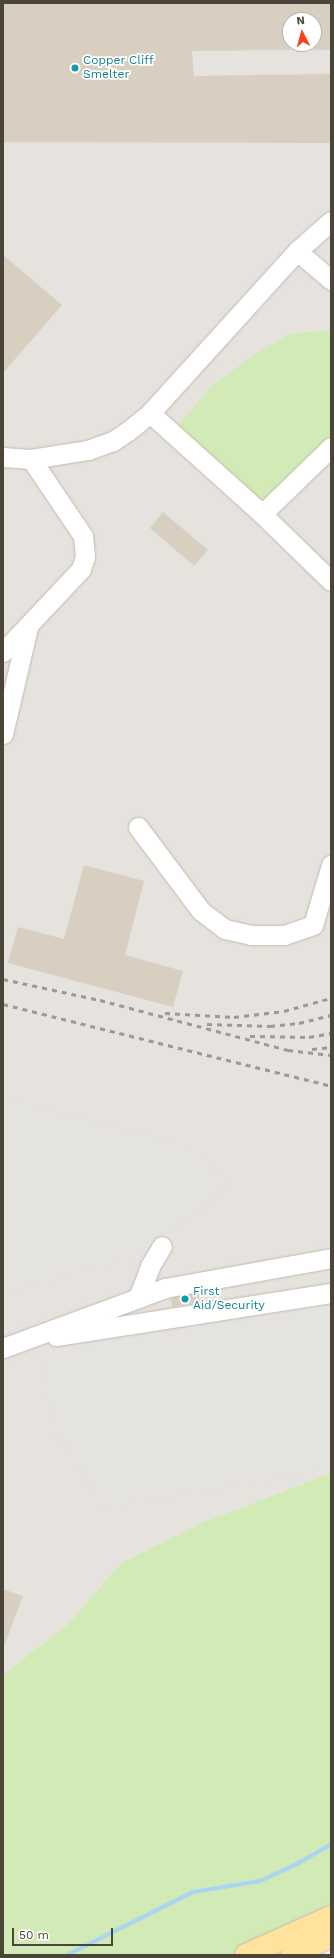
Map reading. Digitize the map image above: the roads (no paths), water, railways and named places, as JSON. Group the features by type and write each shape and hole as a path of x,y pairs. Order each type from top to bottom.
{"main road":[{"path":"246,1955 331,1916"},
{"path":"292,1955 331,1936"}],"street":[{"path":"3,456 31,460 98,447 128,431 150,413 297,252 331,221"},
{"path":"297,252 331,280"},
{"path":"150,413 262,514 331,581"},
{"path":"262,514 331,446"},
{"path":"3,652 81,569 85,557 83,536 31,460"},
{"path":"3,734 28,627"},
{"path":"138,827 201,911 225,929 251,935 284,935 314,925 331,865"},
{"path":"138,1298 150,1266 162,1246"},
{"path":"9,1346 138,1298 193,1282 331,1258"},
{"path":"9,1346 331,1293"}],"waterway":[{"path":"67,1955 193,1892 260,1881 297,1864 331,1844"}],"railway":[{"path":"3,979 100,1000 288,1050 331,1055"},
{"path":"165,1013 234,1017 284,1011 331,998"},
{"path":"3,1004 331,1086"},
{"path":"207,1024 270,1026 299,1023 331,1015"},
{"path":"250,1036 309,1037 331,1033"},
{"path":"312,1049 331,1047"}],"place":[{"name":"Copper Cliff Smelter","path":"75,68"},
{"name":"First Aid/Security","path":"185,1299"}]}
